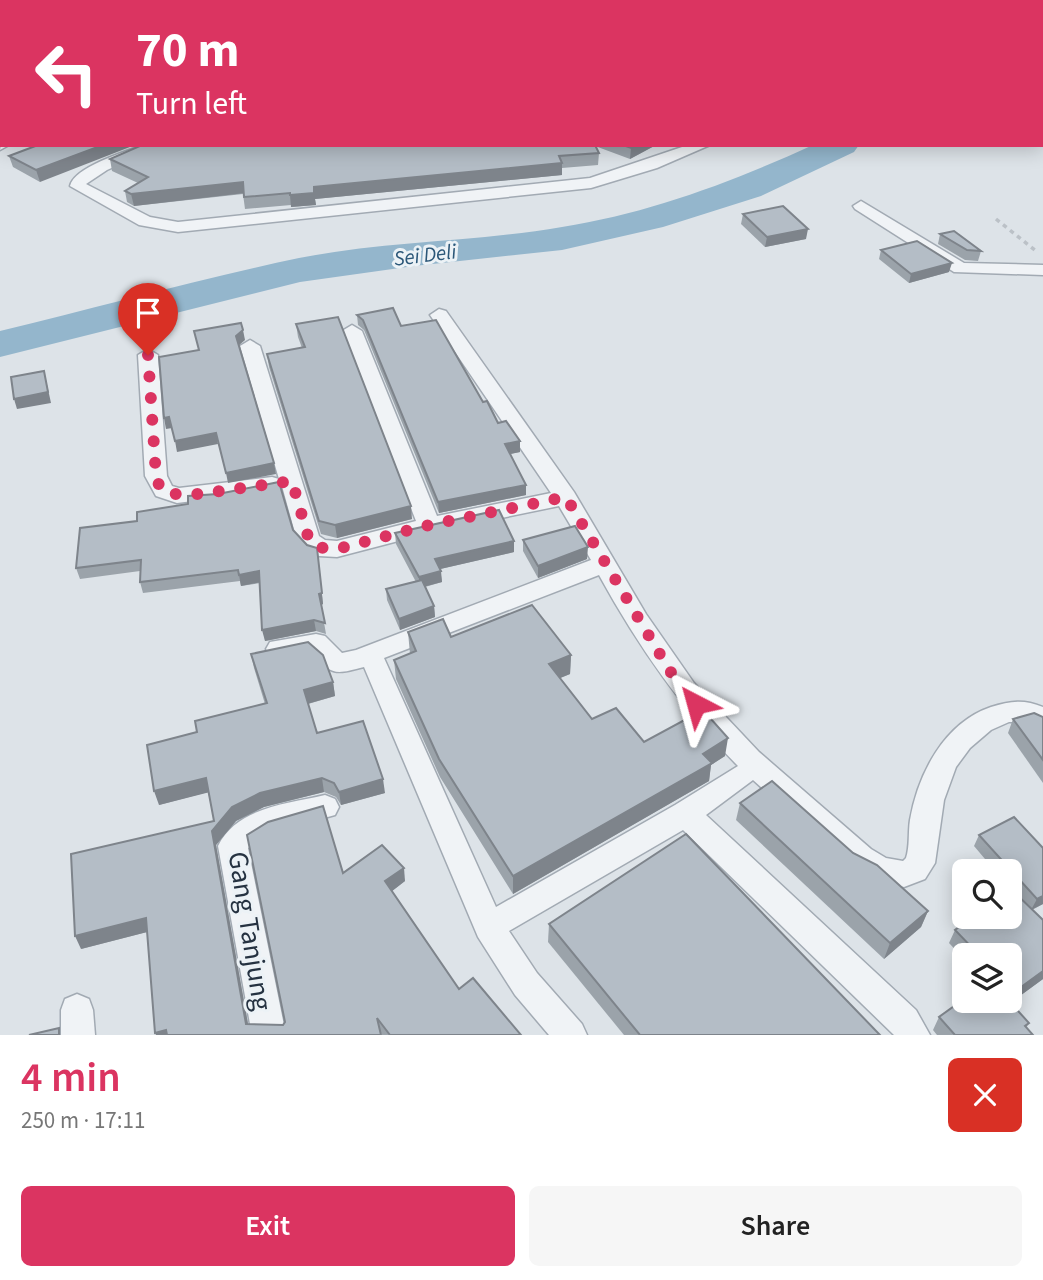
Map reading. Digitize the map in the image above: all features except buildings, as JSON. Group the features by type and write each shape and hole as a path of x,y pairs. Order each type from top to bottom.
{"street":[{"path":"152,147 90,173 78,182 80,190 145,221 178,227 591,183 651,165 698,147"},
{"path":"861,205 926,249 966,270 1043,270"},
{"path":"439,315 566,497 604,564 684,690 751,772 865,862 888,872 913,872 922,858 924,826 933,788 948,756 964,734 987,718 1017,710 1030,712 1043,721"},
{"path":"352,331 429,525"},
{"path":"250,346 309,540 319,548 337,549 429,525 566,497"},
{"path":"148,355 156,476 164,491 177,496 292,481"},
{"path":"263,653 316,643 337,664 363,657 604,564"},
{"path":"376,665 489,927 526,984 570,1035"},
{"path":"489,927 685,814 751,772"},
{"name":"Gang Tanjung","path":"269,1035 233,846 240,834 252,826 325,807"},
{"path":"685,814 904,1021 913,1035"}],"path":[{"path":"996,219 1043,258"}],"waterway":[{"name":"Sei Deli","path":"0,344 300,270 414,254 562,239 663,216 748,188 838,147"}],"route":[{"path":"148,355 156,476 159,485 168,494 177,496 246,489 292,481 309,540 315,546 326,549 337,549 429,525 566,497 670,671 696,704"}]}
